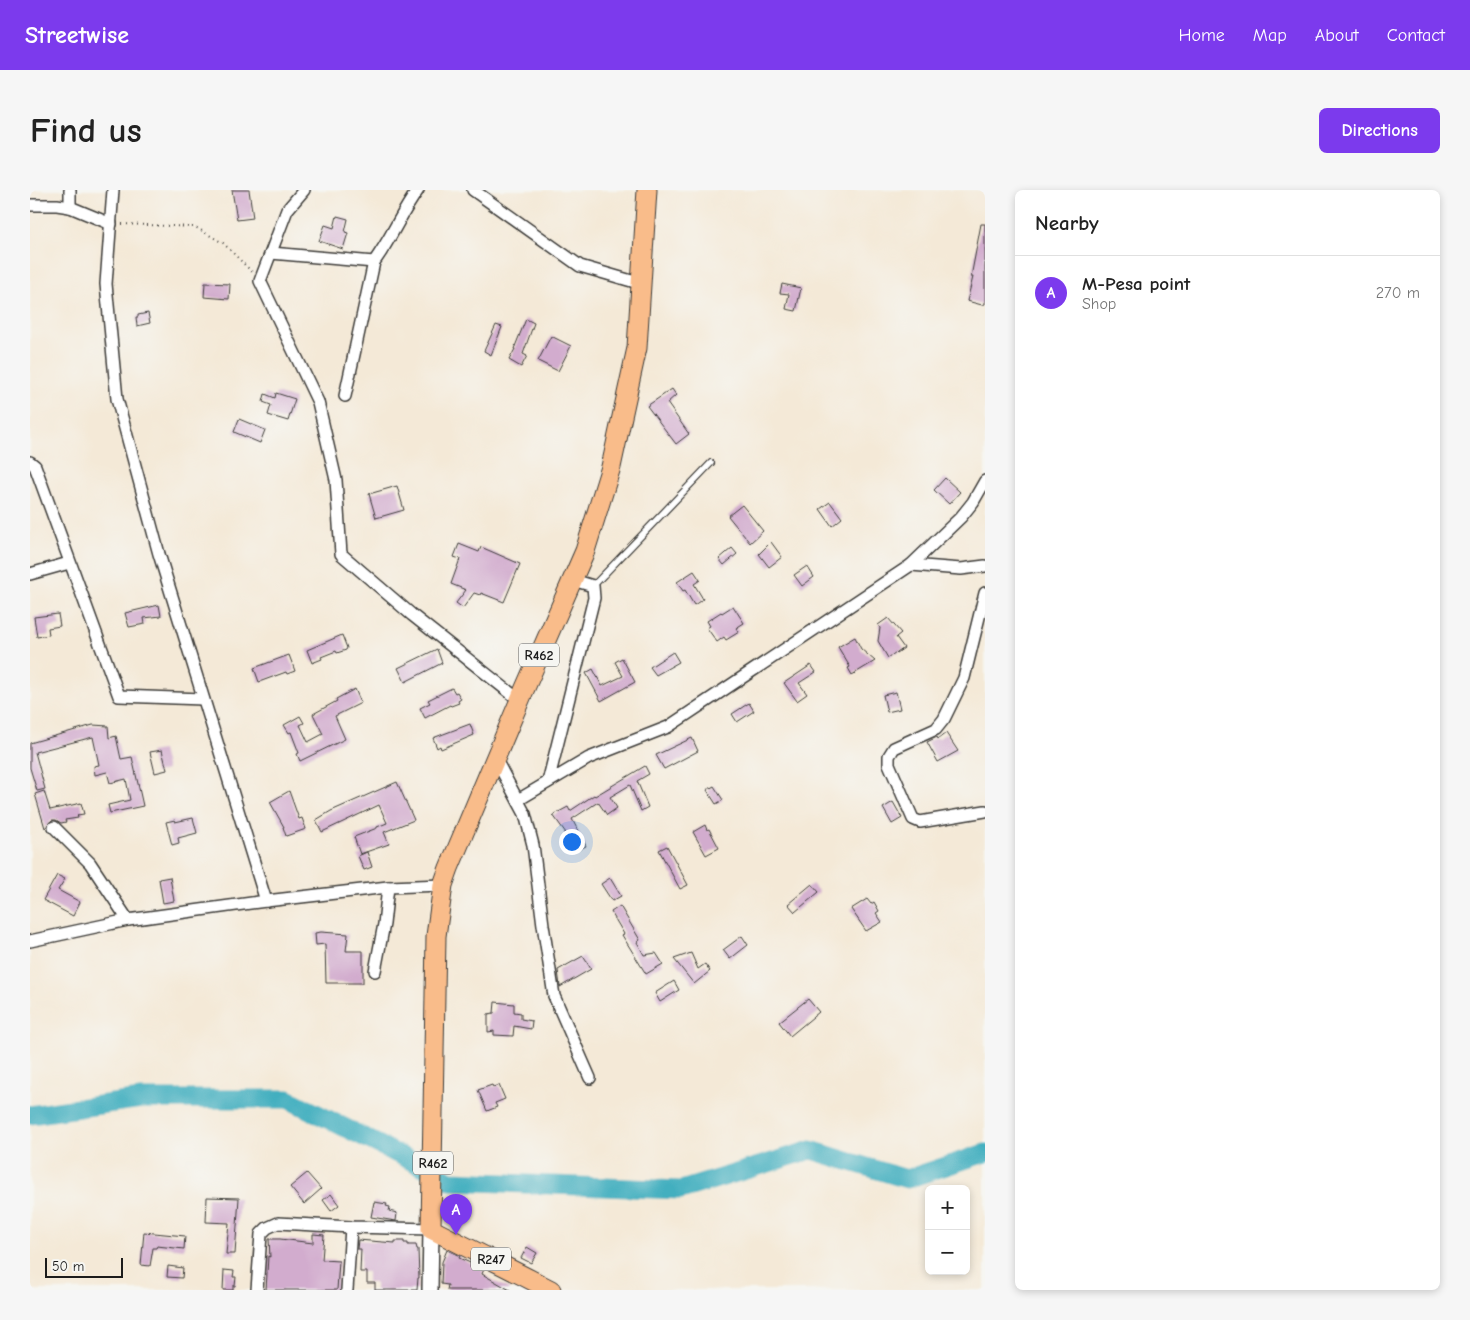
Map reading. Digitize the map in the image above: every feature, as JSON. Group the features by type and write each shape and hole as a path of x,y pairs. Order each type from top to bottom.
{"main road":[{"name":"R462","path":"431,1229 436,936 443,885 495,758 585,551 611,467 637,348 647,190"},
{"name":"R247","path":"431,1229 551,1290"}],"street":[{"path":"70,190 70,207"},
{"path":"113,190 106,284 117,399 158,554 266,901"},
{"path":"304,190 287,210 260,281 318,402 336,480 341,554 412,615 513,695 522,695"},
{"path":"345,396 374,262 387,244 407,205 418,190"},
{"path":"473,190 580,266 642,284"},
{"path":"30,205 58,204 111,224"},
{"path":"271,253 374,262"},
{"path":"30,462 36,466 69,563 119,696 203,698"},
{"path":"518,800 589,758 668,727 912,565 961,517 973,502 985,481"},
{"path":"30,574 69,563"},
{"path":"912,565 960,569 985,566"},
{"path":"548,782 594,598 593,586 573,580"},
{"path":"985,593 964,678 944,719 936,728 894,748 889,756 889,764 913,819 920,822 985,811"},
{"path":"495,758 525,814 533,845 542,925 554,996 590,1078"},
{"path":"54,827 90,863 128,920"},
{"path":"30,941 128,920 266,901 388,887 443,885"},
{"path":"375,971 384,924 388,887"},
{"path":"257,1290 261,1234 267,1228 278,1223 431,1229 430,1290"},
{"path":"347,1290 351,1227"}],"lane":[{"path":"593,586 710,463"}],"path":[{"path":"111,224 194,227 223,243 260,281"}],"building":[{"path":"232,190 249,190 253,218 237,220"},
{"path":"337,216 348,219 345,232 348,233 343,249 319,241 325,225 334,228"},
{"path":"981,224 985,224 985,304 982,305 967,301 973,277 971,277"},
{"path":"205,283 230,284 229,299 204,297"},
{"path":"782,284 801,288 796,311 786,309 789,294 780,293"},
{"path":"148,313 150,323 137,326 136,317"},
{"path":"526,319 534,323 523,354 527,356 521,367 509,360"},
{"path":"496,325 502,327 491,355 484,351"},
{"path":"551,336 571,346 558,371 538,361"},
{"path":"672,389 676,395 667,403 689,434 676,444 647,406"},
{"path":"276,393 295,399 288,421 268,415 271,405 263,402 265,394 275,398"},
{"path":"239,419 265,430 260,443 234,432"},
{"path":"945,478 960,492 949,504 934,490"},
{"path":"397,486 404,510 376,518 369,494"},
{"path":"830,502 842,518 832,526 820,509"},
{"path":"742,505 763,531 750,543 728,516"},
{"path":"771,542 782,557 769,567 759,554"},
{"path":"459,544 479,552 481,547 520,564 504,602 481,593 480,595 474,593 463,608 456,603 466,590 451,584 460,559 454,557"},
{"path":"732,548 737,554 724,565 719,559"},
{"path":"807,566 814,577 802,586 794,575"},
{"path":"694,571 700,580 694,584 703,599 694,605 685,590 683,591 677,582"},
{"path":"159,605 161,616 144,618 145,624 129,627 125,613"},
{"path":"733,606 744,623 736,628 739,632 726,640 724,637 717,642 707,628 710,626 707,621"},
{"path":"58,614 60,626 48,628 49,635 37,637 34,617"},
{"path":"888,618 901,633 896,637 904,648 888,658 878,641 880,628 878,625"},
{"path":"342,635 346,650 337,653 336,651 312,663 307,650"},
{"path":"855,637 861,649 875,661 852,675 848,668 850,667 838,647"},
{"path":"437,649 442,663 405,682 398,668"},
{"path":"673,652 679,662 656,675 650,667"},
{"path":"289,655 295,671 287,674 286,672 259,682 254,668"},
{"path":"622,658 635,682 601,701 586,673 593,669 602,686 623,676 615,662"},
{"path":"811,665 816,672 799,683 807,694 797,701 784,683"},
{"path":"452,688 461,699 458,701 459,703 450,705 425,718 420,708 430,703 428,700"},
{"path":"355,689 361,703 335,716 345,739 300,761 291,732 289,733 284,725 300,716 304,723 300,725 308,742 323,734 313,714"},
{"path":"896,692 900,709 887,712 883,695"},
{"path":"749,703 754,711 737,722 732,714"},
{"path":"470,724 474,735 441,749 440,746 437,748 433,738"},
{"path":"93,725 108,726 109,738 116,736 121,759 132,757 143,806 110,813 108,805 130,800 126,779 110,783 107,772 95,775 94,766 99,765 93,737 35,752 45,789 37,791 30,768 30,743"},
{"path":"946,733 958,751 938,762 927,742 937,737 938,739"},
{"path":"692,738 698,751 664,769 656,755"},
{"path":"162,750 167,770 155,773 150,752"},
{"path":"645,766 649,774 637,781 648,807 641,811 630,785 610,797 617,808 607,815 598,802 572,819 586,846 574,852 564,833 566,833 553,815 568,807 570,811"},
{"path":"397,782 414,820 384,832 389,844 360,854 354,837 387,823 379,805 322,832 316,820 331,811"},
{"path":"714,786 723,800 716,804 707,790"},
{"path":"44,791 50,810 81,803 84,814 77,815 78,818 65,820 66,822 61,823 52,820 45,828 35,794"},
{"path":"289,791 299,819 302,818 306,829 286,836 284,827 270,802"},
{"path":"893,802 902,818 892,824 883,808"},
{"path":"193,818 197,833 178,838 179,843 172,845 166,822"},
{"path":"705,825 719,848 706,855 693,832"},
{"path":"667,846 688,885 680,889 659,850"},
{"path":"367,852 372,867 364,870 358,856"},
{"path":"57,875 65,879 58,890 80,902 73,916 43,900"},
{"path":"170,877 174,901 163,903 159,879"},
{"path":"610,878 621,896 612,901 601,884"},
{"path":"812,884 819,892 795,912 788,904"},
{"path":"867,899 871,904 874,902 879,911 876,913 882,922 866,931 851,909"},
{"path":"620,906 640,940 637,942 644,955 656,953 663,964 646,974 622,935 624,934 611,912"},
{"path":"315,933 348,934 346,951 363,951 363,983 326,983 325,944 316,945"},
{"path":"742,936 748,945 730,959 723,950"},
{"path":"691,953 698,969 705,964 710,971 694,984 674,959"},
{"path":"583,956 591,969 560,987 558,970"},
{"path":"674,981 679,990 660,1002 655,993"},
{"path":"808,999 819,1012 790,1036 779,1022"},
{"path":"495,1002 514,1004 514,1012 521,1013 521,1019 532,1021 531,1029 514,1026 513,1036 494,1035 494,1031 488,1032 488,1014 494,1013"},
{"path":"492,1085 493,1087 499,1085 505,1099 495,1103 497,1107 487,1111 478,1090"},
{"path":"307,1173 321,1189 304,1204 290,1187"},
{"path":"331,1194 339,1205 331,1211 323,1200"},
{"path":"207,1197 239,1198 235,1254 226,1254 229,1223 206,1222"},
{"path":"374,1202 387,1204 386,1206 390,1207 389,1211 397,1213 396,1221 371,1217"},
{"path":"144,1232 185,1236 184,1249 157,1246 153,1248 150,1266 141,1265"},
{"path":"313,1234 324,1235 322,1260 339,1261 337,1290 266,1290 268,1256 270,1257 269,1239 313,1243"},
{"path":"358,1240 395,1243 395,1241 404,1241 408,1245 416,1245 418,1249 419,1278 417,1290 375,1290 375,1283 367,1283 367,1272 360,1272 361,1249 357,1249"},
{"path":"527,1247 537,1253 531,1263 521,1258"},
{"path":"447,1250 460,1256 459,1258 484,1269 482,1274 510,1290 447,1290 448,1285 441,1284 442,1262"},
{"path":"168,1266 183,1268 182,1278 167,1277"},
{"path":"224,1270 234,1271 233,1277 236,1277 233,1290 223,1290"}],"waterway":[{"path":"30,1115 141,1099 288,1099 451,1181 681,1190 811,1150 907,1179 985,1153"}],"place":[{"name":"M-Pesa point","path":"456,1235"}]}
